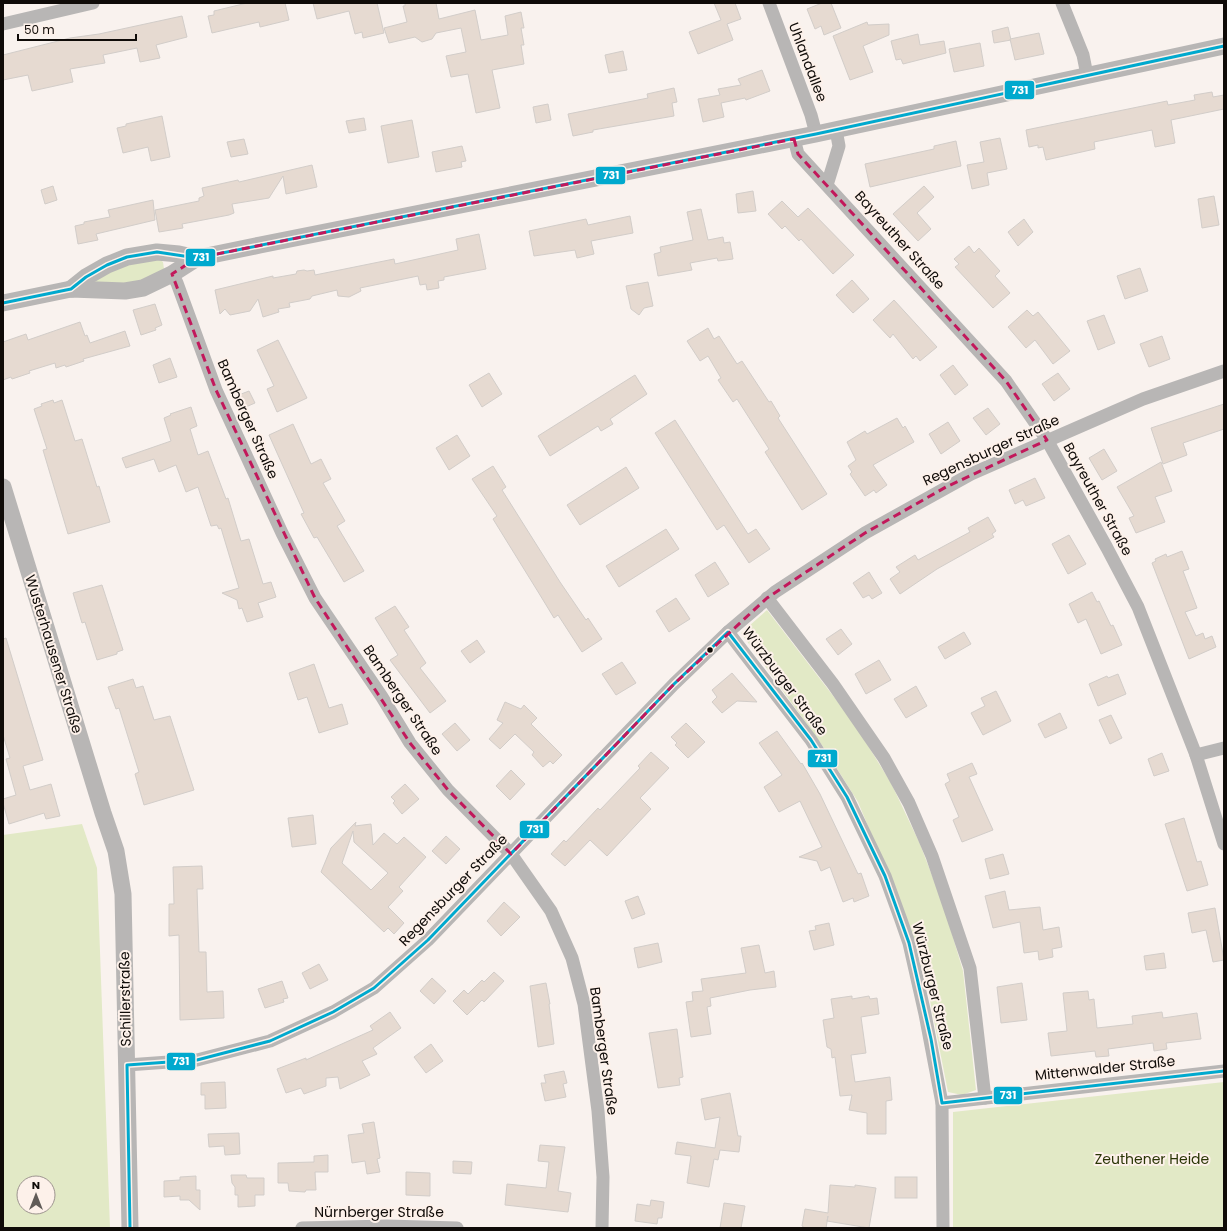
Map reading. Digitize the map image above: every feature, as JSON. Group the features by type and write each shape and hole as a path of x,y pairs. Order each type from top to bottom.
{"street":[{"path":"3,24 93,3"},
{"name":"Uhlandallee","path":"768,3 811,115 816,134"},
{"path":"1062,3 1083,55 1087,75"},
{"path":"71,289 97,271 127,257 157,252 197,258 836,130 1224,46"},
{"path":"827,185 839,146 836,130"},
{"name":"Bayreuther Straße","path":"794,138 798,154 1006,382 1047,440 1138,607 1196,756 1224,844"},
{"path":"3,303 71,289 125,291 143,288 172,274 197,258"},
{"name":"Bamberger Straße","path":"172,274 177,282 216,390 282,533 315,598 382,697 410,743 448,790 511,854 551,911 572,958 584,1004 598,1111 603,1177 602,1228"},
{"name":"Regensburger Straße","path":"126,1065 197,1060 270,1041 333,1012 374,988 403,964 674,684 728,632 767,598 804,572 865,533 935,493 989,465 1143,399 1224,371"},
{"name":"Wusterhausener Straße","path":"3,487 105,820"},
{"path":"767,598 833,684 884,758 909,803 932,856 970,968 985,1098"},
{"name":"Würzburger Straße","path":"728,632 814,744 847,797 885,876 909,943 927,1020 942,1103 943,1228"},
{"path":"1196,756 1224,748"},
{"name":"Schillerstraße","path":"105,820 116,851 123,894 130,1228"},
{"name":"Mittenwalder Straße","path":"942,1103 1224,1071"},
{"name":"Nürnberger Straße","path":"302,1228 387,1226 457,1228"}],"highlighted area":[{"path":"794,139 798,154 1006,381 1047,440 946,487 865,533 767,598 674,684 511,854 448,790 410,743 315,598 216,390 172,274 197,258"}],"green space":[{"path":"156,257 163,262 164,269 144,282 93,285 92,280 109,268"},
{"path":"767,610 854,723 891,783 920,844 944,907 963,971 976,1090 962,1095 948,1092 926,980 903,910 858,802 824,748 741,633"},
{"path":"82,824 97,868 110,1228 3,1228 3,835"},
{"name":"Zeuthener Heide","path":"1224,1082 1224,1228 953,1228 953,1112"}],"building":[{"path":"247,3 285,3 289,20 260,27 259,22 212,33 208,16 214,15 214,11"},
{"path":"313,3 377,3 384,33 363,38 362,32 355,34 349,11 317,19"},
{"path":"405,3 436,3 439,19 475,10 481,40 508,35 505,16 521,12 524,28 521,28 524,45 521,45 524,64 492,70 500,108 476,113 468,74 451,77 446,56 466,52 461,28 436,33 432,39 422,42 415,37 389,43 384,28 407,22 403,6 405,6"},
{"path":"714,3 735,3 741,19 727,24 733,40 698,54 689,32 721,20"},
{"path":"822,3 831,3 841,28 824,35 821,26 815,29 807,9"},
{"path":"182,16 187,37 156,45 160,58 140,62 137,48 103,55 105,63 70,69 73,82 32,91 28,75 3,80 3,55 70,38 99,34"},
{"path":"867,22 868,25 889,24 889,35 863,46 873,72 850,80 833,36"},
{"path":"1008,27 1011,40 994,43 992,31"},
{"path":"1039,33 1044,54 1015,60 1010,39"},
{"path":"918,34 920,45 944,41 946,53 903,64 901,59 896,60 891,41"},
{"path":"980,43 984,66 954,72 949,49"},
{"path":"623,51 627,70 609,73 605,55"},
{"path":"762,70 770,91 746,100 745,98 721,103 724,117 703,122 698,99 720,95 718,89 741,85 738,79"},
{"path":"674,88 677,102 672,103 674,116 593,130 593,132 573,136 568,114 648,98 647,94"},
{"path":"1212,92 1213,97 1224,95 1224,109 1171,120 1175,143 1155,147 1152,130 1094,142 1095,149 1046,160 1043,147 1038,148 1038,145 1029,147 1026,130 1167,101 1168,105 1195,100 1194,95"},
{"path":"548,104 551,120 536,123 533,107"},
{"path":"162,116 170,157 151,161 148,147 123,153 117,128 126,126 126,124"},
{"path":"364,118 366,130 349,133 346,121"},
{"path":"412,120 419,157 388,163 381,126"},
{"path":"1000,138 1007,169 987,173 989,185 972,189 967,165 984,162 980,142"},
{"path":"244,139 248,154 231,157 227,142"},
{"path":"956,141 961,166 870,187 865,164 934,149 934,146"},
{"path":"462,146 466,161 461,162 462,167 436,172 432,152"},
{"path":"312,165 317,187 286,194 283,176 269,198 232,204 234,213 229,215 182,224 183,228 159,232 155,210 199,201 199,198 204,196 202,188 238,180 239,182"},
{"path":"53,186 57,200 45,204 41,190"},
{"path":"924,186 934,197 917,213 931,229 918,241 893,214"},
{"path":"753,191 756,211 738,213 736,194"},
{"path":"1214,196 1219,225 1202,228 1198,199"},
{"path":"153,200 155,220 96,234 98,240 78,244 75,226 84,224 84,222 110,217 108,210"},
{"path":"782,201 798,217 808,208 854,255 833,274 801,239 799,241 785,226 782,229 768,214"},
{"path":"701,209 708,240 723,237 724,243 730,242 733,259 718,261 717,258 690,263 692,270 658,276 654,254 661,252 660,247 693,240 687,212"},
{"path":"630,216 633,233 591,241 594,254 577,258 575,250 534,256 529,231 586,219 588,225"},
{"path":"1024,219 1033,232 1018,246 1008,232"},
{"path":"479,234 486,269 444,277 444,280 438,281 439,288 427,290 426,284 420,285 418,276 360,288 361,291 349,297 338,296 337,290 312,296 310,299 289,303 290,307 278,309 279,312 263,317 258,299 250,311 230,315 225,309 220,314 215,290 273,276 273,278 296,274 297,271 314,270 315,275 394,259 395,264 458,250 456,239"},
{"path":"969,246 974,253 979,248 1000,271 995,276 1010,293 993,308 955,267 959,264 954,259"},
{"path":"1140,268 1148,291 1125,299 1117,276"},
{"path":"852,280 869,299 853,313 836,295"},
{"path":"648,282 653,306 644,308 639,315 631,309 626,286"},
{"path":"894,300 937,347 920,361 916,356 913,359 893,334 890,338 873,320"},
{"path":"155,304 162,325 155,328 156,330 141,335 133,310"},
{"path":"1027,310 1033,316 1038,312 1070,351 1053,364 1035,340 1026,348 1008,327"},
{"path":"1104,315 1115,343 1098,350 1087,321"},
{"path":"80,322 85,336 87,335 90,343 125,331 130,346 83,359 84,361 66,367 65,365 56,368 55,363 29,371 30,373 12,379 11,377 3,380 3,342 26,334 28,340"},
{"path":"708,328 714,339 719,336 737,364 742,361 769,402 771,401 780,416 778,418 827,494 802,510 765,452 769,449 737,399 733,402 718,380 721,378 708,356 700,361 687,341"},
{"path":"1162,336 1170,359 1149,367 1140,344"},
{"path":"278,340 307,398 277,412 267,389 274,386 257,350"},
{"path":"170,358 177,377 159,383 153,365"},
{"path":"953,365 968,385 955,395 940,375"},
{"path":"489,373 502,394 482,407 469,385"},
{"path":"1058,373 1070,389 1054,401 1042,384"},
{"path":"635,375 647,394 610,419 613,424 601,431 598,426 550,456 538,436"},
{"path":"249,391 255,403 241,409 236,396"},
{"path":"53,400 54,403 62,400 75,441 82,439 110,522 68,534 43,450 47,449 34,409 42,406 41,404"},
{"path":"1224,404 1224,429 1183,443 1187,455 1163,464 1151,428"},
{"path":"191,407 197,426 190,429 198,455 208,451 226,499 228,498 241,541 249,539 263,584 271,582 276,597 258,603 263,617 247,622 242,608 239,609 237,600 222,593 239,588 221,528 219,529 217,525 211,526 198,487 186,492 176,465 159,472 154,459 126,468 122,458 171,441 164,418 171,415 170,414"},
{"path":"988,408 1000,424 986,435 973,418"},
{"path":"897,418 903,428 905,426 914,442 873,465 887,485 876,493 874,490 865,496 850,474 852,472 848,466 856,460 847,442 865,431 867,434"},
{"path":"675,420 748,534 756,529 770,549 749,563 724,525 717,530 655,433"},
{"path":"948,422 960,441 941,454 929,434"},
{"path":"293,424 311,464 321,459 331,479 323,483 345,521 337,526 364,571 344,582 317,537 314,538 301,514 304,513 269,435"},
{"path":"457,435 470,456 449,470 436,448"},
{"path":"1104,449 1117,471 1102,480 1089,458"},
{"path":"1161,462 1172,491 1155,497 1165,522 1136,533 1129,518 1134,516 1117,487"},
{"path":"493,466 506,487 502,490 560,582 586,620 588,618 602,639 582,652 558,615 554,618 493,519 497,516 472,479"},
{"path":"626,467 639,488 580,525 567,505"},
{"path":"1035,478 1045,498 1026,506 1023,500 1015,504 1009,490"},
{"path":"988,517 996,531 992,534 994,537 937,569 900,594 890,579 900,572 896,567 915,555 918,560 970,532 968,528"},
{"path":"666,529 679,549 619,587 606,566"},
{"path":"1069,535 1086,564 1068,574 1052,544"},
{"path":"1182,551 1189,569 1183,571 1197,608 1185,612 1196,636 1203,633 1205,639 1212,636 1216,647 1189,659 1152,563 1156,561 1155,559 1166,554 1167,557"},
{"path":"715,562 729,584 708,597 695,575"},
{"path":"869,572 882,593 872,599 869,595 863,598 853,583"},
{"path":"102,585 123,650 117,652 117,654 97,660 85,622 82,623 73,593"},
{"path":"1092,592 1097,602 1099,601 1111,626 1113,625 1122,645 1101,654 1086,619 1078,623 1069,604"},
{"path":"676,598 690,619 669,632 656,611"},
{"path":"395,606 409,627 404,630 426,663 420,668 446,701 430,713 390,660 398,655 375,618"},
{"path":"841,629 852,644 838,655 826,639"},
{"path":"964,632 971,644 945,659 938,647"},
{"path":"6,638 43,760 23,766 30,790 51,784 60,816 46,819 44,813 9,824 3,799 16,795 6,759 10,758 3,735 3,639"},
{"path":"477,640 485,652 470,663 461,651"},
{"path":"879,660 891,680 866,694 855,674"},
{"path":"622,662 636,683 616,695 602,674"},
{"path":"314,664 329,708 342,704 348,724 319,733 307,697 298,700 289,673"},
{"path":"732,673 757,702 737,701 722,713 712,702 717,697 712,690"},
{"path":"1118,674 1126,694 1098,706 1089,684 1107,676 1108,678"},
{"path":"133,679 136,688 143,686 154,720 170,716 194,790 144,805 135,774 139,772 119,708 116,709 108,687"},
{"path":"916,686 927,706 906,718 894,699"},
{"path":"996,691 1011,721 983,735 971,713 985,706 981,698"},
{"path":"505,702 521,709 524,705 537,718 531,724 562,755 553,764 550,761 543,767 532,755 534,752 515,734 500,749 489,739 503,723 497,720"},
{"path":"1060,713 1067,728 1045,738 1038,724"},
{"path":"1111,715 1122,738 1110,744 1099,720"},
{"path":"455,723 470,740 457,751 442,734"},
{"path":"686,723 705,742 688,758 675,745 677,743 671,737"},
{"path":"777,731 801,764 802,763 820,794 858,874 861,873 869,896 854,902 853,898 843,902 830,867 821,871 817,861 799,857 822,847 800,801 779,812 764,787 782,775 759,743"},
{"path":"651,752 669,768 640,798 651,809 607,856 590,840 565,866 551,854 564,840 566,842 598,808 600,810 640,768 638,766"},
{"path":"1162,753 1169,771 1154,776 1148,759"},
{"path":"972,763 977,774 969,777 993,830 962,842 953,820 959,817 945,784 950,781 947,774"},
{"path":"511,770 525,784 510,800 496,786"},
{"path":"405,784 419,799 402,814 393,803 395,801 391,797"},
{"path":"313,815 316,844 292,847 288,818"},
{"path":"1184,818 1197,862 1201,861 1208,885 1187,891 1165,824"},
{"path":"356,822 355,826 371,824 373,845 384,833 397,844 404,837 426,857 399,887 403,891 388,907 404,923 394,934 388,928 384,932 321,872 331,848","holes":["353,831 354,842 388,873 371,890 342,863"]},
{"path":"446,836 460,849 446,864 432,851"},
{"path":"1003,854 1009,874 990,879 985,859"},
{"path":"202,866 203,889 197,889 199,952 206,952 207,992 223,991 224,1018 180,1020 179,935 169,936 169,904 174,904 173,867"},
{"path":"1005,891 1009,910 1040,907 1043,930 1059,927 1062,947 1052,949 1053,957 1039,960 1038,951 1024,953 1020,922 993,928 985,896"},
{"path":"638,896 645,914 632,919 625,901"},
{"path":"504,902 520,917 501,936 487,921"},
{"path":"1215,908 1224,960 1213,962 1206,930 1192,933 1188,913"},
{"path":"829,923 834,945 814,950 809,931 816,930 815,926"},
{"path":"658,943 662,962 638,968 634,948"},
{"path":"759,945 765,973 774,971 776,987 750,990 710,998 711,1006 707,1007 711,1034 691,1037 686,1002 693,1001 692,992 703,991 701,979 746,973 741,948"},
{"path":"1164,953 1166,968 1146,970 1144,956"},
{"path":"319,964 328,980 310,989 302,973"},
{"path":"494,972 504,981 484,1002 482,1000 467,1015 453,1001 464,990 468,994 482,980 484,982"},
{"path":"432,978 446,991 434,1004 420,991"},
{"path":"282,981 288,998 283,999 284,1002 265,1008 258,989"},
{"path":"546,983 550,1004 554,1044 538,1047 530,986"},
{"path":"1022,983 1027,1020 1001,1023 997,987"},
{"path":"1088,991 1089,1000 1094,999 1097,1028 1133,1024 1132,1016 1162,1012 1163,1018 1197,1013 1201,1039 1166,1043 1167,1049 1154,1051 1153,1043 1108,1049 1109,1056 1096,1057 1095,1051 1051,1056 1048,1033 1067,1031 1063,993"},
{"path":"852,996 852,999 869,996 870,999 877,998 879,1014 861,1017 866,1053 851,1055 855,1082 890,1077 892,1100 886,1101 886,1134 867,1134 867,1113 849,1110 852,1095 840,1096 835,1057 832,1058 831,1049 827,1047 823,1020 834,1018 831,999"},
{"path":"390,1012 401,1028 373,1048 377,1054 362,1061 370,1075 340,1089 338,1077 326,1078 326,1086 304,1094 301,1088 286,1093 277,1069 306,1058 306,1060 373,1030 370,1026"},
{"path":"677,1029 683,1077 679,1078 680,1085 658,1088 649,1033"},
{"path":"431,1044 443,1061 426,1073 414,1057"},
{"path":"564,1071 567,1083 563,1084 566,1097 545,1101 541,1083 546,1083 544,1075"},
{"path":"225,1082 226,1108 205,1109 205,1095 201,1095 201,1083"},
{"path":"730,1093 738,1136 741,1136 739,1152 720,1150 718,1160 714,1159 709,1187 687,1183 691,1156 675,1154 677,1142 715,1148 720,1117 705,1120 701,1099"},
{"path":"374,1122 380,1158 377,1159 380,1172 367,1174 365,1161 352,1163 348,1135 364,1133 362,1124"},
{"path":"239,1133 240,1154 225,1155 224,1146 209,1147 208,1134"},
{"path":"540,1145 565,1147 558,1191 571,1193 568,1212 505,1205 507,1184 546,1188 549,1162 538,1161"},
{"path":"328,1155 328,1172 315,1172 316,1190 306,1190 305,1192 289,1191 288,1183 278,1183 278,1163 314,1162 314,1156"},
{"path":"453,1161 472,1162 471,1174 453,1173"},
{"path":"406,1172 430,1173 430,1196 406,1195"},
{"path":"231,1175 246,1175 247,1178 264,1178 264,1195 255,1195 255,1206 238,1207 238,1195 235,1195 235,1187 232,1183"},
{"path":"196,1176 196,1190 200,1190 200,1210 189,1200 180,1200 180,1196 164,1197 164,1181 180,1180 180,1177"},
{"path":"895,1177 917,1177 917,1198 895,1198"},
{"path":"830,1185 855,1187 855,1185 876,1188 869,1228 827,1221 826,1228 805,1228 802,1226 805,1209 828,1213"},
{"path":"651,1200 664,1202 662,1218 658,1218 657,1224 635,1221 637,1204 650,1206"},
{"path":"724,1203 745,1206 741,1228 720,1228"}],"transit line":[{"name":"731","path":"3,303 71,289 86,277 107,265 127,257 157,252 197,258 816,134 1224,46"},
{"name":"731","path":"130,1228 127,1065 197,1060 270,1041 333,1012 374,988 428,940 674,684 728,632 811,740 847,797 885,876 909,943 931,1039 942,1103 1224,1071"}]}
